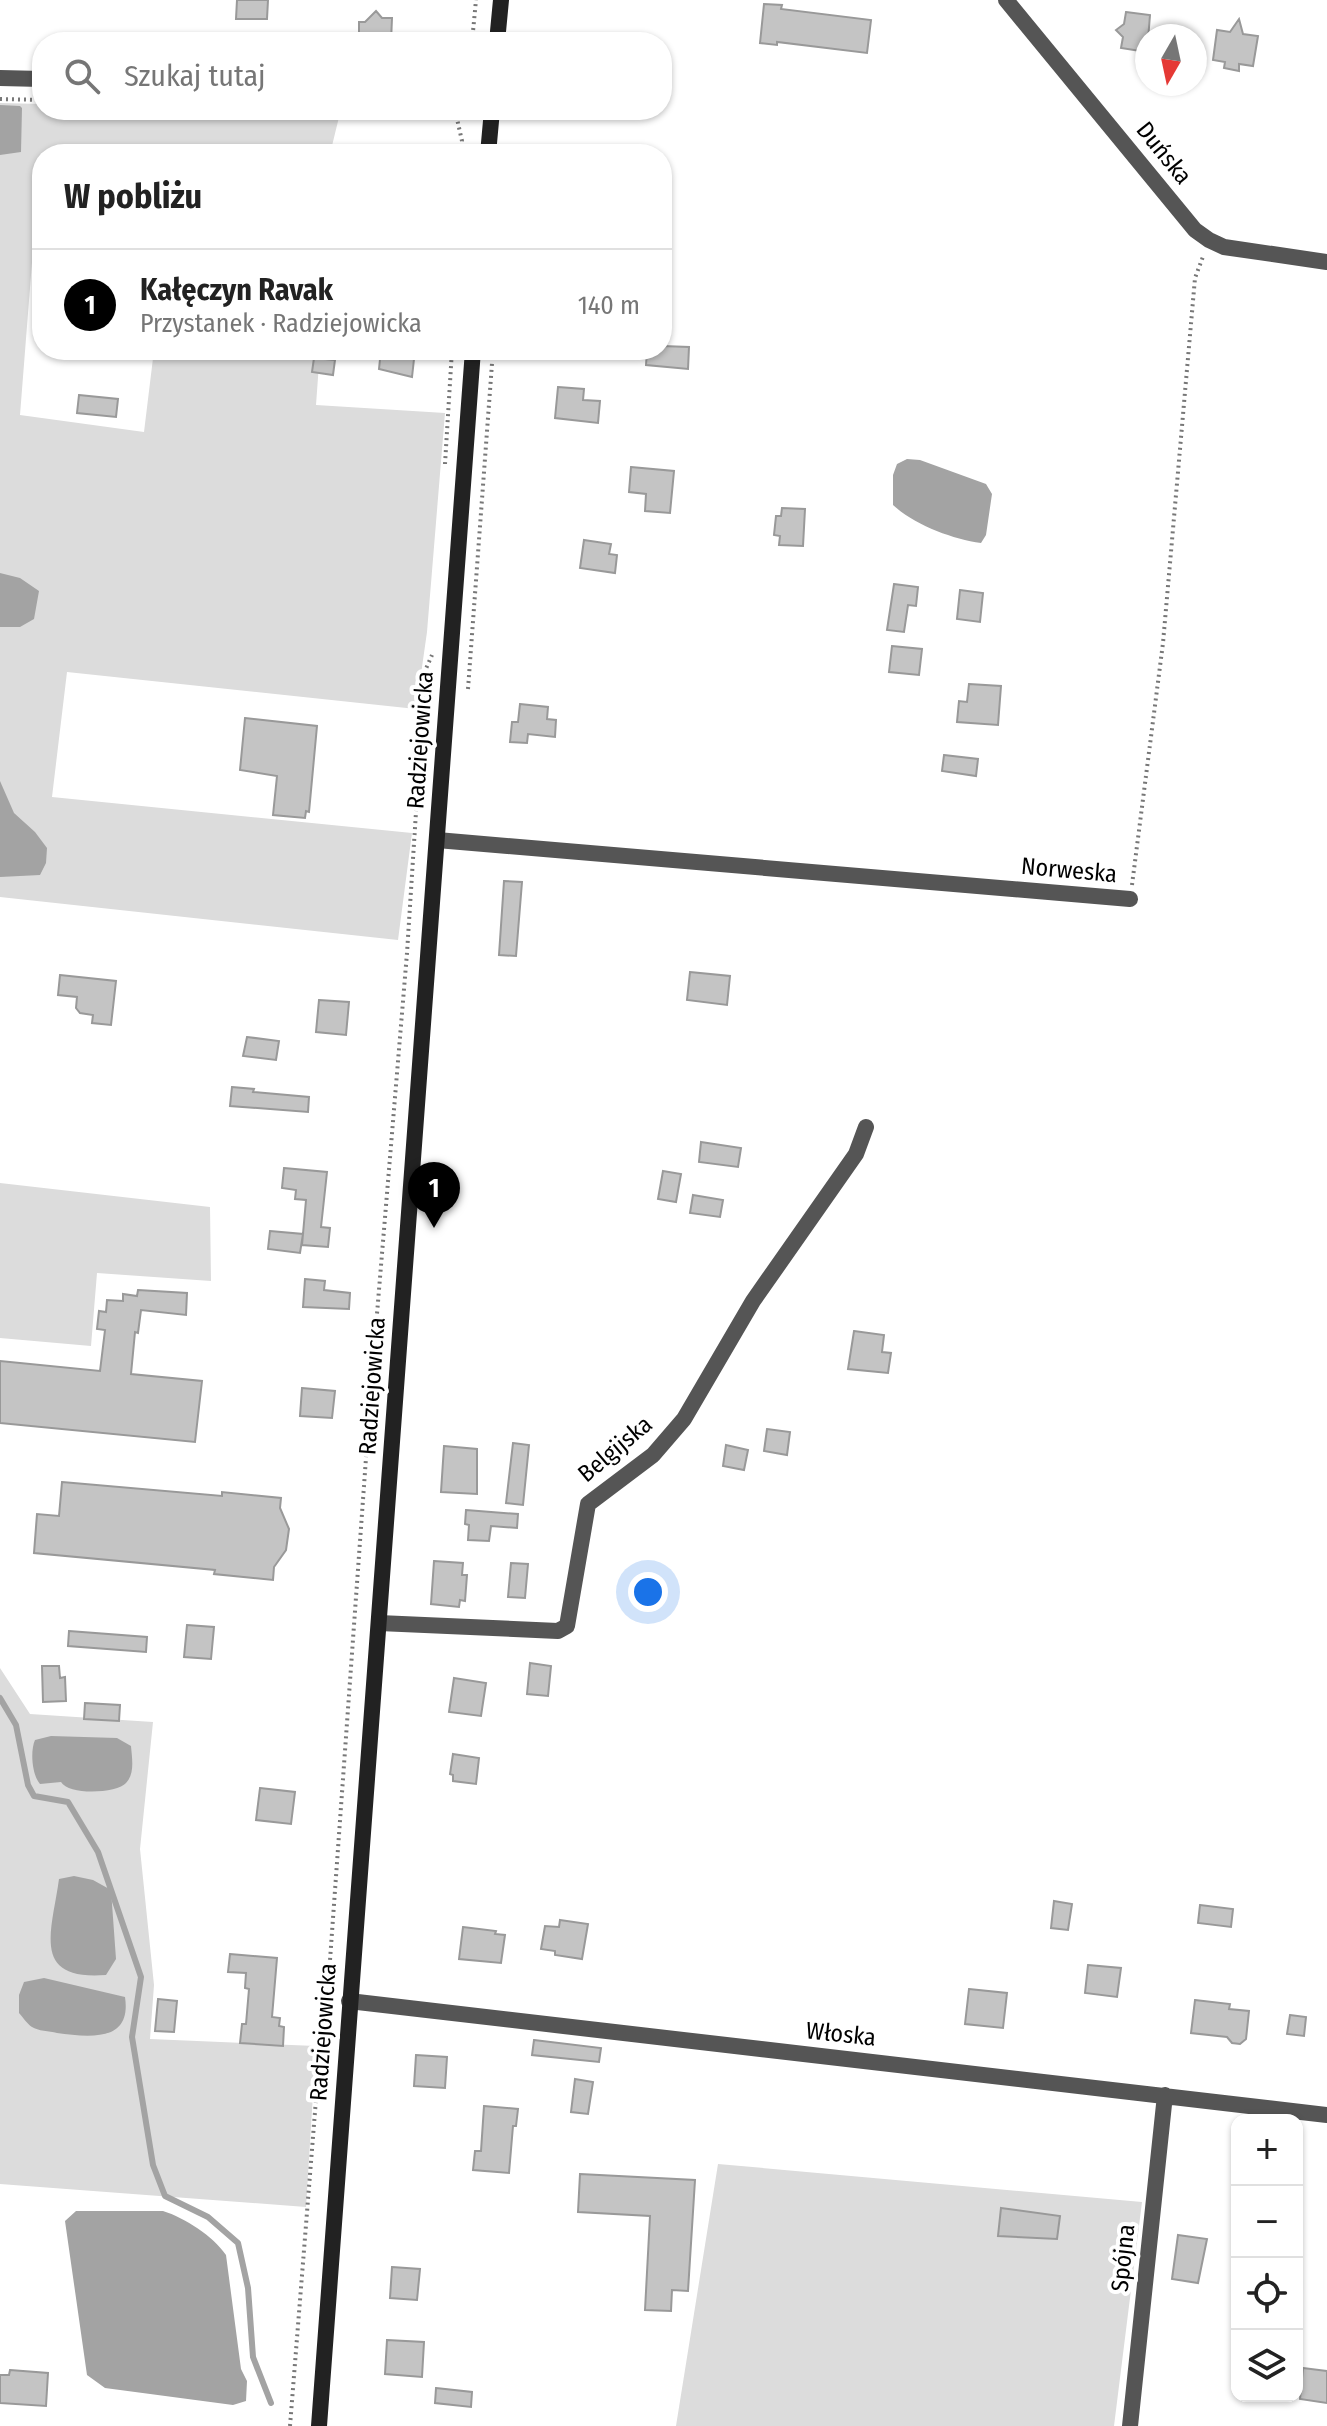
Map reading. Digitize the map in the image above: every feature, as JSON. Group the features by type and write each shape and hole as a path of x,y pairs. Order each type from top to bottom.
{"main road":[{"path":"498,32 501,0"},
{"path":"489,144 491,120"},
{"name":"Radziejowicka","path":"319,2426 472,360"}],"street":[{"name":"Duńska","path":"1006,0 1195,230 1209,240 1246,252 1327,262"},
{"path":"0,78 32,79"},
{"name":"Norweska","path":"437,840 1130,899"},
{"name":"Belgijska","path":"379,1623 558,1631 567,1626 588,1504 653,1455 684,1419 753,1301 856,1154 866,1127"},
{"name":"Włoska","path":"349,2001 1327,2115"},
{"name":"Spójna","path":"1130,2426 1165,2095"}],"path":[{"path":"473,32 476,0"},
{"path":"0,99 32,100"},
{"path":"457,120 462,144"},
{"name":"Norweska","path":"1130,899 1163,643 1195,278 1209,240"},
{"path":"290,2426 318,2074 326,2016 369,1405 407,953 425,671"}],"shaded area":[{"path":"0,103 32,104 32,120 338,120 332,144 32,144 32,262 20,415 144,432 153,360 319,360 316,405 445,413 427,632 416,709 67,672 52,797 412,833 398,940 0,897"},
{"path":"0,105 22,108 21,152 0,155"},
{"path":"907,459 920,460 986,484 992,494 986,535 981,543 934,530 893,505 893,475 897,464"},
{"path":"0,573 20,578 39,591 34,619 20,627 0,627"},
{"path":"0,781 14,813 47,848 46,863 40,875 0,877"},
{"path":"0,1183 210,1207 211,1281 97,1273 91,1346 0,1338"},
{"path":"0,1668 30,1714 153,1722 140,1849 154,1985 150,2039 316,2046 306,2207 0,2184"},
{"path":"51,1736 117,1738 131,1746 129,1779 114,1789 94,1792 73,1789 61,1782 40,1784 34,1769 33,1745 35,1740"},
{"path":"74,1876 93,1880 111,1890 116,1959 106,1975 82,1975 66,1970 56,1961 51,1949 59,1879"},
{"path":"44,1978 125,1997 122,2023 105,2034 82,2036 32,2027 19,2013 19,1995 24,1982"},
{"path":"718,2164 1142,2202 1114,2426 676,2426"},
{"path":"76,2211 163,2211 198,2228 214,2241 226,2255 241,2369 247,2381 246,2401 233,2405 105,2388 87,2375 65,2221"}],"building":[{"path":"237,0 268,0 267,19 236,19"},
{"path":"764,4 782,5 781,9 871,20 867,53 777,42 777,45 760,43"},
{"path":"376,11 382,18 392,18 391,32 359,32 359,22 365,22"},
{"path":"1126,12 1150,15 1149,24 1135,24 1135,50 1121,48 1123,37 1116,30 1124,24"},
{"path":"1239,19 1243,34 1258,36 1253,66 1239,64 1239,71 1224,68 1225,62 1213,60 1217,30 1230,32"},
{"path":"672,346 689,347 688,369 646,365 646,360 672,360"},
{"path":"314,360 335,360 333,375 312,372"},
{"path":"380,360 414,360 412,377 379,369"},
{"path":"558,387 584,389 583,400 600,401 598,423 555,418"},
{"path":"79,395 118,399 116,417 77,413"},
{"path":"631,467 674,471 670,513 645,511 646,494 629,492"},
{"path":"782,508 805,509 803,546 779,545 780,536 774,535 776,516 781,516"},
{"path":"584,540 611,544 609,554 617,555 615,573 580,568"},
{"path":"894,584 918,587 916,606 908,605 904,632 887,630"},
{"path":"960,590 983,593 980,622 957,619"},
{"path":"892,646 922,649 919,675 889,672"},
{"path":"969,684 1001,686 998,725 957,722 959,701 967,702"},
{"path":"520,704 548,707 547,719 556,720 555,737 528,734 527,743 510,742 512,722 518,722"},
{"path":"245,718 317,726 309,812 306,811 305,818 273,815 277,776 240,770"},
{"path":"944,755 978,759 976,776 942,771"},
{"path":"504,881 522,882 516,956 499,955"},
{"path":"690,972 730,976 727,1005 687,1000"},
{"path":"60,975 116,981 111,1025 92,1023 93,1015 80,1013 76,1008 77,997 58,995"},
{"path":"319,1000 349,1002 346,1035 316,1032"},
{"path":"247,1037 279,1041 276,1060 243,1056"},
{"path":"232,1087 309,1097 308,1112 230,1106"},
{"path":"701,1142 741,1148 738,1167 699,1162"},
{"path":"284,1168 327,1172 321,1227 330,1228 328,1247 302,1245 306,1200 295,1199 296,1190 282,1188"},
{"path":"663,1171 681,1174 676,1202 658,1199"},
{"path":"693,1195 723,1200 720,1217 690,1213"},
{"path":"270,1231 303,1234 300,1253 268,1249"},
{"path":"305,1279 325,1281 324,1290 350,1293 349,1309 303,1307"},
{"path":"138,1290 187,1293 186,1315 141,1310 138,1333 135,1332 131,1374 202,1381 195,1442 0,1423 0,1361 100,1371 105,1330 97,1329 99,1311 106,1312 107,1300 123,1301 123,1294 137,1296"},
{"path":"854,1331 884,1335 882,1352 891,1353 888,1373 848,1369"},
{"path":"302,1388 335,1391 332,1418 300,1416"},
{"path":"767,1429 790,1432 787,1455 764,1451"},
{"path":"513,1443 529,1445 523,1505 506,1503"},
{"path":"726,1445 748,1450 744,1470 723,1466"},
{"path":"444,1446 477,1449 477,1494 441,1492"},
{"path":"62,1482 281,1498 280,1508 289,1529 286,1550 274,1567 273,1580 214,1574 215,1570 34,1553 37,1514 59,1516"},
{"path":"466,1510 518,1514 517,1528 491,1526 489,1541 468,1540"},
{"path":"434,1561 463,1563 462,1575 467,1575 465,1601 460,1600 459,1607 431,1604"},
{"path":"511,1563 528,1564 525,1598 508,1597"},
{"path":"187,1625 214,1627 211,1659 184,1657"},
{"path":"69,1631 147,1637 146,1652 68,1646"},
{"path":"530,1663 551,1666 548,1696 527,1694"},
{"path":"42,1666 59,1666 60,1678 65,1677 66,1701 43,1702"},
{"path":"454,1678 486,1683 481,1716 449,1712"},
{"path":"85,1703 120,1705 119,1721 84,1719"},
{"path":"453,1754 479,1758 476,1784 453,1781 450,1774"},
{"path":"260,1788 295,1792 291,1824 256,1820"},
{"path":"1054,1901 1072,1904 1068,1930 1051,1928"},
{"path":"1200,1905 1233,1909 1231,1927 1198,1923"},
{"path":"560,1920 588,1924 582,1959 555,1955 555,1951 541,1949 545,1926 559,1927"},
{"path":"463,1927 505,1935 501,1963 459,1959"},
{"path":"230,1954 277,1958 272,2017 280,2018 279,2026 284,2027 283,2046 240,2043 242,2024 246,2024 249,1989 245,1988 246,1973 228,1972"},
{"path":"1088,1965 1121,1968 1117,1997 1085,1993"},
{"path":"969,1989 1007,1993 1003,2028 965,2024"},
{"path":"158,1999 177,2001 174,2032 155,2031"},
{"path":"1195,2000 1230,2004 1229,2009 1249,2011 1246,2039 1240,2044 1232,2043 1227,2037 1191,2033"},
{"path":"1290,2015 1306,2017 1304,2036 1287,2034"},
{"path":"534,2040 601,2048 599,2062 532,2055"},
{"path":"416,2055 447,2057 445,2088 414,2086"},
{"path":"575,2079 593,2082 588,2114 571,2112"},
{"path":"484,2106 518,2109 516,2126 513,2126 509,2173 473,2170 475,2151 481,2151"},
{"path":"580,2174 695,2180 688,2291 672,2290 671,2311 645,2310 650,2216 578,2212"},
{"path":"1001,2208 1060,2216 1057,2239 998,2236"},
{"path":"1178,2235 1207,2239 1198,2283 1172,2279"},
{"path":"392,2267 420,2269 417,2300 390,2298"},
{"path":"387,2340 424,2342 422,2377 385,2374"},
{"path":"1303,2368 1327,2371 1327,2403 1303,2399"},
{"path":"10,2370 48,2373 46,2406 0,2403 0,2375 9,2375"},
{"path":"436,2388 472,2392 471,2407 435,2403"}],"waterway":[{"path":"0,1698 16,1725 28,1785 34,1796 68,1802 98,1852 141,1977 132,2037 153,2165 165,2196 208,2217 238,2243 248,2288 253,2357 271,2403"}],"place":[{"name":"Kałęczyn Ravak","path":"434,1228"}]}
